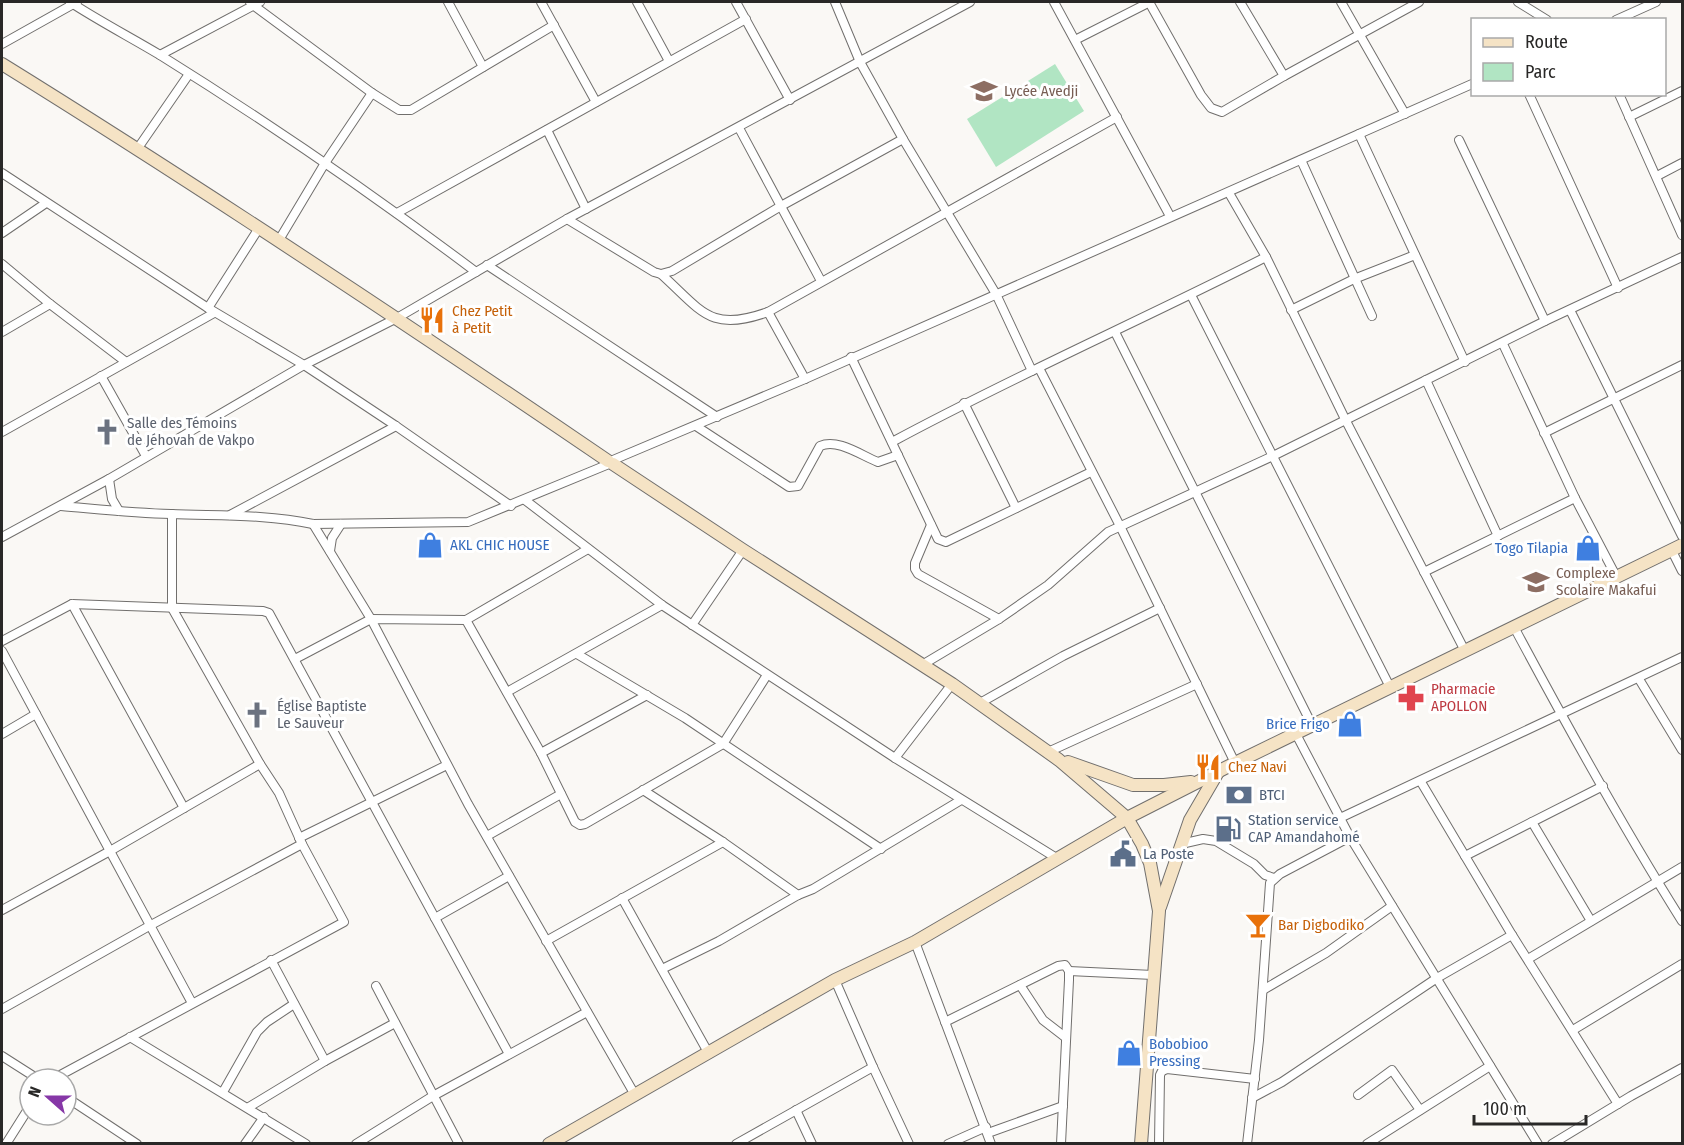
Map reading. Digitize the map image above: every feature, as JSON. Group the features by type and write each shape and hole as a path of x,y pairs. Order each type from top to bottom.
{"street":[{"path":"2,44 74,2 160,55 325,164 397,213 476,272"},
{"path":"448,2 483,68"},
{"path":"541,2 596,102"},
{"path":"637,2 669,61"},
{"path":"736,2 790,100"},
{"path":"835,2 860,62 903,140 996,294 1120,526 1235,763"},
{"path":"2,537 304,365 397,318 567,219 970,2"},
{"path":"1054,2 1170,216"},
{"path":"1075,40 1149,2 1193,82 1211,108 1222,112 1419,2"},
{"path":"1240,2 1284,76"},
{"path":"1341,2 1405,114"},
{"path":"1518,2 1544,18"},
{"path":"1620,18 1656,2"},
{"path":"160,55 254,3 372,93 399,110 407,111 554,26"},
{"path":"397,213 746,19"},
{"path":"2,64 138,148 279,240 743,550 952,684 1059,760 1127,818 1150,863 1159,911"},
{"path":"138,148 189,74"},
{"path":"59,506 172,514 229,515 298,521 313,525 461,523 511,506 805,379 1471,85"},
{"path":"1629,117 1683,91"},
{"path":"279,240 372,93"},
{"path":"1530,96 1618,288"},
{"path":"1620,96 1683,235"},
{"path":"567,219 654,272 662,274 706,314 719,320 743,320 768,312 1117,117"},
{"path":"739,128 821,281"},
{"path":"547,130 586,209"},
{"path":"1359,134 1466,362"},
{"path":"662,274 672,271 781,206 903,140"},
{"path":"1459,140 1545,321"},
{"path":"1301,160 1372,316"},
{"path":"1657,176 1683,163"},
{"path":"2,173 211,310 304,365 511,506"},
{"path":"1229,193 1266,257 1345,419 1466,651"},
{"path":"2,233 46,203"},
{"path":"2,432 126,362 211,310 259,228"},
{"path":"1291,310 1354,279 1415,255"},
{"path":"892,442 964,403 1266,257"},
{"path":"922,665 999,619 1048,585 1108,532 1273,456 1503,344 1545,321 1683,257"},
{"path":"2,264 126,362"},
{"path":"487,265 717,417"},
{"path":"1191,295 1390,687"},
{"path":"2,333 50,304"},
{"path":"1570,310 1683,536"},
{"path":"768,312 805,379"},
{"path":"1114,332 1312,725"},
{"path":"1503,344 1575,498 1617,578"},
{"path":"851,357 938,539 946,542 1091,472"},
{"path":"1544,433 1615,400 1683,364"},
{"path":"101,376 146,456"},
{"path":"1426,380 1498,536"},
{"path":"964,403 1016,508"},
{"path":"229,515 396,426"},
{"path":"696,426 789,487 794,488 798,486 820,446 827,443 878,462 898,455"},
{"path":"109,478 112,499 119,511"},
{"path":"1424,572 1575,498"},
{"path":"525,500 662,605 895,758 1058,859"},
{"path":"75,1067 344,922 301,841 279,793 260,764 172,608 172,514"},
{"path":"330,551 332,538 341,524"},
{"path":"313,525 371,619 447,765 635,1095"},
{"path":"931,525 915,562 918,574 999,619"},
{"path":"556,1142 835,980 915,942 1127,818 1201,780 1677,548 1683,571"},
{"path":"295,659 371,619 466,620 588,549"},
{"path":"693,625 743,550"},
{"path":"72,604 184,808"},
{"path":"2,641 72,604 267,612 295,659 509,1054"},
{"path":"507,692 662,605"},
{"path":"980,703 1063,656 1160,609"},
{"path":"466,620 541,753 575,822 580,825 723,744 767,675"},
{"path":"1514,627 1560,713 1683,921"},
{"path":"2,651 192,1003"},
{"path":"577,654 685,718 881,849"},
{"path":"1340,818 1421,782 1560,713 1683,657"},
{"path":"1639,679 1683,750"},
{"path":"895,758 952,684"},
{"path":"1048,752 1197,684"},
{"path":"541,753 647,695"},
{"path":"2,734 36,714"},
{"path":"1296,734 1350,837 1534,1142"},
{"path":"1059,760 1133,785 1164,785 1201,780"},
{"path":"2,910 110,851 260,764"},
{"path":"2,1009 372,801 447,765"},
{"path":"1141,1143 1159,911 1190,820 1218,772"},
{"path":"1421,782 1512,935 1618,1104"},
{"path":"1465,856 1603,786"},
{"path":"642,790 798,895"},
{"path":"487,837 561,794"},
{"path":"662,969 719,941 798,895 813,889 961,800"},
{"path":"1532,822 1591,921"},
{"path":"1247,1143 1263,990 1270,883 1274,878 1350,837"},
{"path":"1181,844 1203,839 1216,841 1274,878"},
{"path":"546,941 723,843"},
{"path":"1528,958 1683,867"},
{"path":"435,918 509,876"},
{"path":"622,898 709,1054"},
{"path":"1263,990 1326,953 1392,906"},
{"path":"1252,1098 1267,1092 1437,978 1512,935"},
{"path":"915,942 991,1143"},
{"path":"271,960 326,1061"},
{"path":"1573,1029 1683,964"},
{"path":"945,1022 1058,966 1065,965 1069,970 1061,1143"},
{"path":"1069,970 1153,975"},
{"path":"835,980 909,1143"},
{"path":"1020,985 1043,1020 1065,1037"},
{"path":"376,986 459,1143"},
{"path":"223,1092 257,1032 267,1022 294,1004"},
{"path":"356,1143 433,1096 587,1012"},
{"path":"249,1107 395,1023"},
{"path":"130,1037 306,1143"},
{"path":"2,1056 19,1067"},
{"path":"1367,1143 1490,1066"},
{"path":"736,1143 873,1067"},
{"path":"1552,1143 1683,1068"},
{"path":"1159,1143 1160,1075 1162,1071 1167,1069 1255,1079"},
{"path":"1358,1095 1392,1070 1420,1110"},
{"path":"78,1105 137,1143"},
{"path":"948,1143 1063,1106"},
{"path":"796,1110 812,1143"},
{"path":"245,1143 264,1117"},
{"path":"6,1143 18,1124"}],"green space":[{"path":"1055,64 1084,111 996,167 967,119"}],"place":[{"name":"Lycée Avedji","path":"984,91"},
{"name":"Chez Petit à Petit","path":"432,320"},
{"name":"Salle des Témoins de Jéhovah de Vakpo","path":"107,432"},
{"name":"AKL CHIC HOUSE","path":"430,545"},
{"name":"Togo Tilapia","path":"1588,548"},
{"name":"Complexe Scolaire Makafui","path":"1536,582"},
{"name":"Pharmacie APOLLON","path":"1411,698"},
{"name":"Église Baptiste Le Sauveur","path":"257,715"},
{"name":"Brice Frigo","path":"1350,724"},
{"name":"Chez Navi","path":"1208,767"},
{"name":"BTCI","path":"1239,795"},
{"name":"Station service CAP Amandahomé","path":"1228,829"},
{"name":"La Poste","path":"1123,854"},
{"name":"Bar Digbodiko","path":"1258,925"},
{"name":"Bobobioo Pressing","path":"1129,1053"}]}
